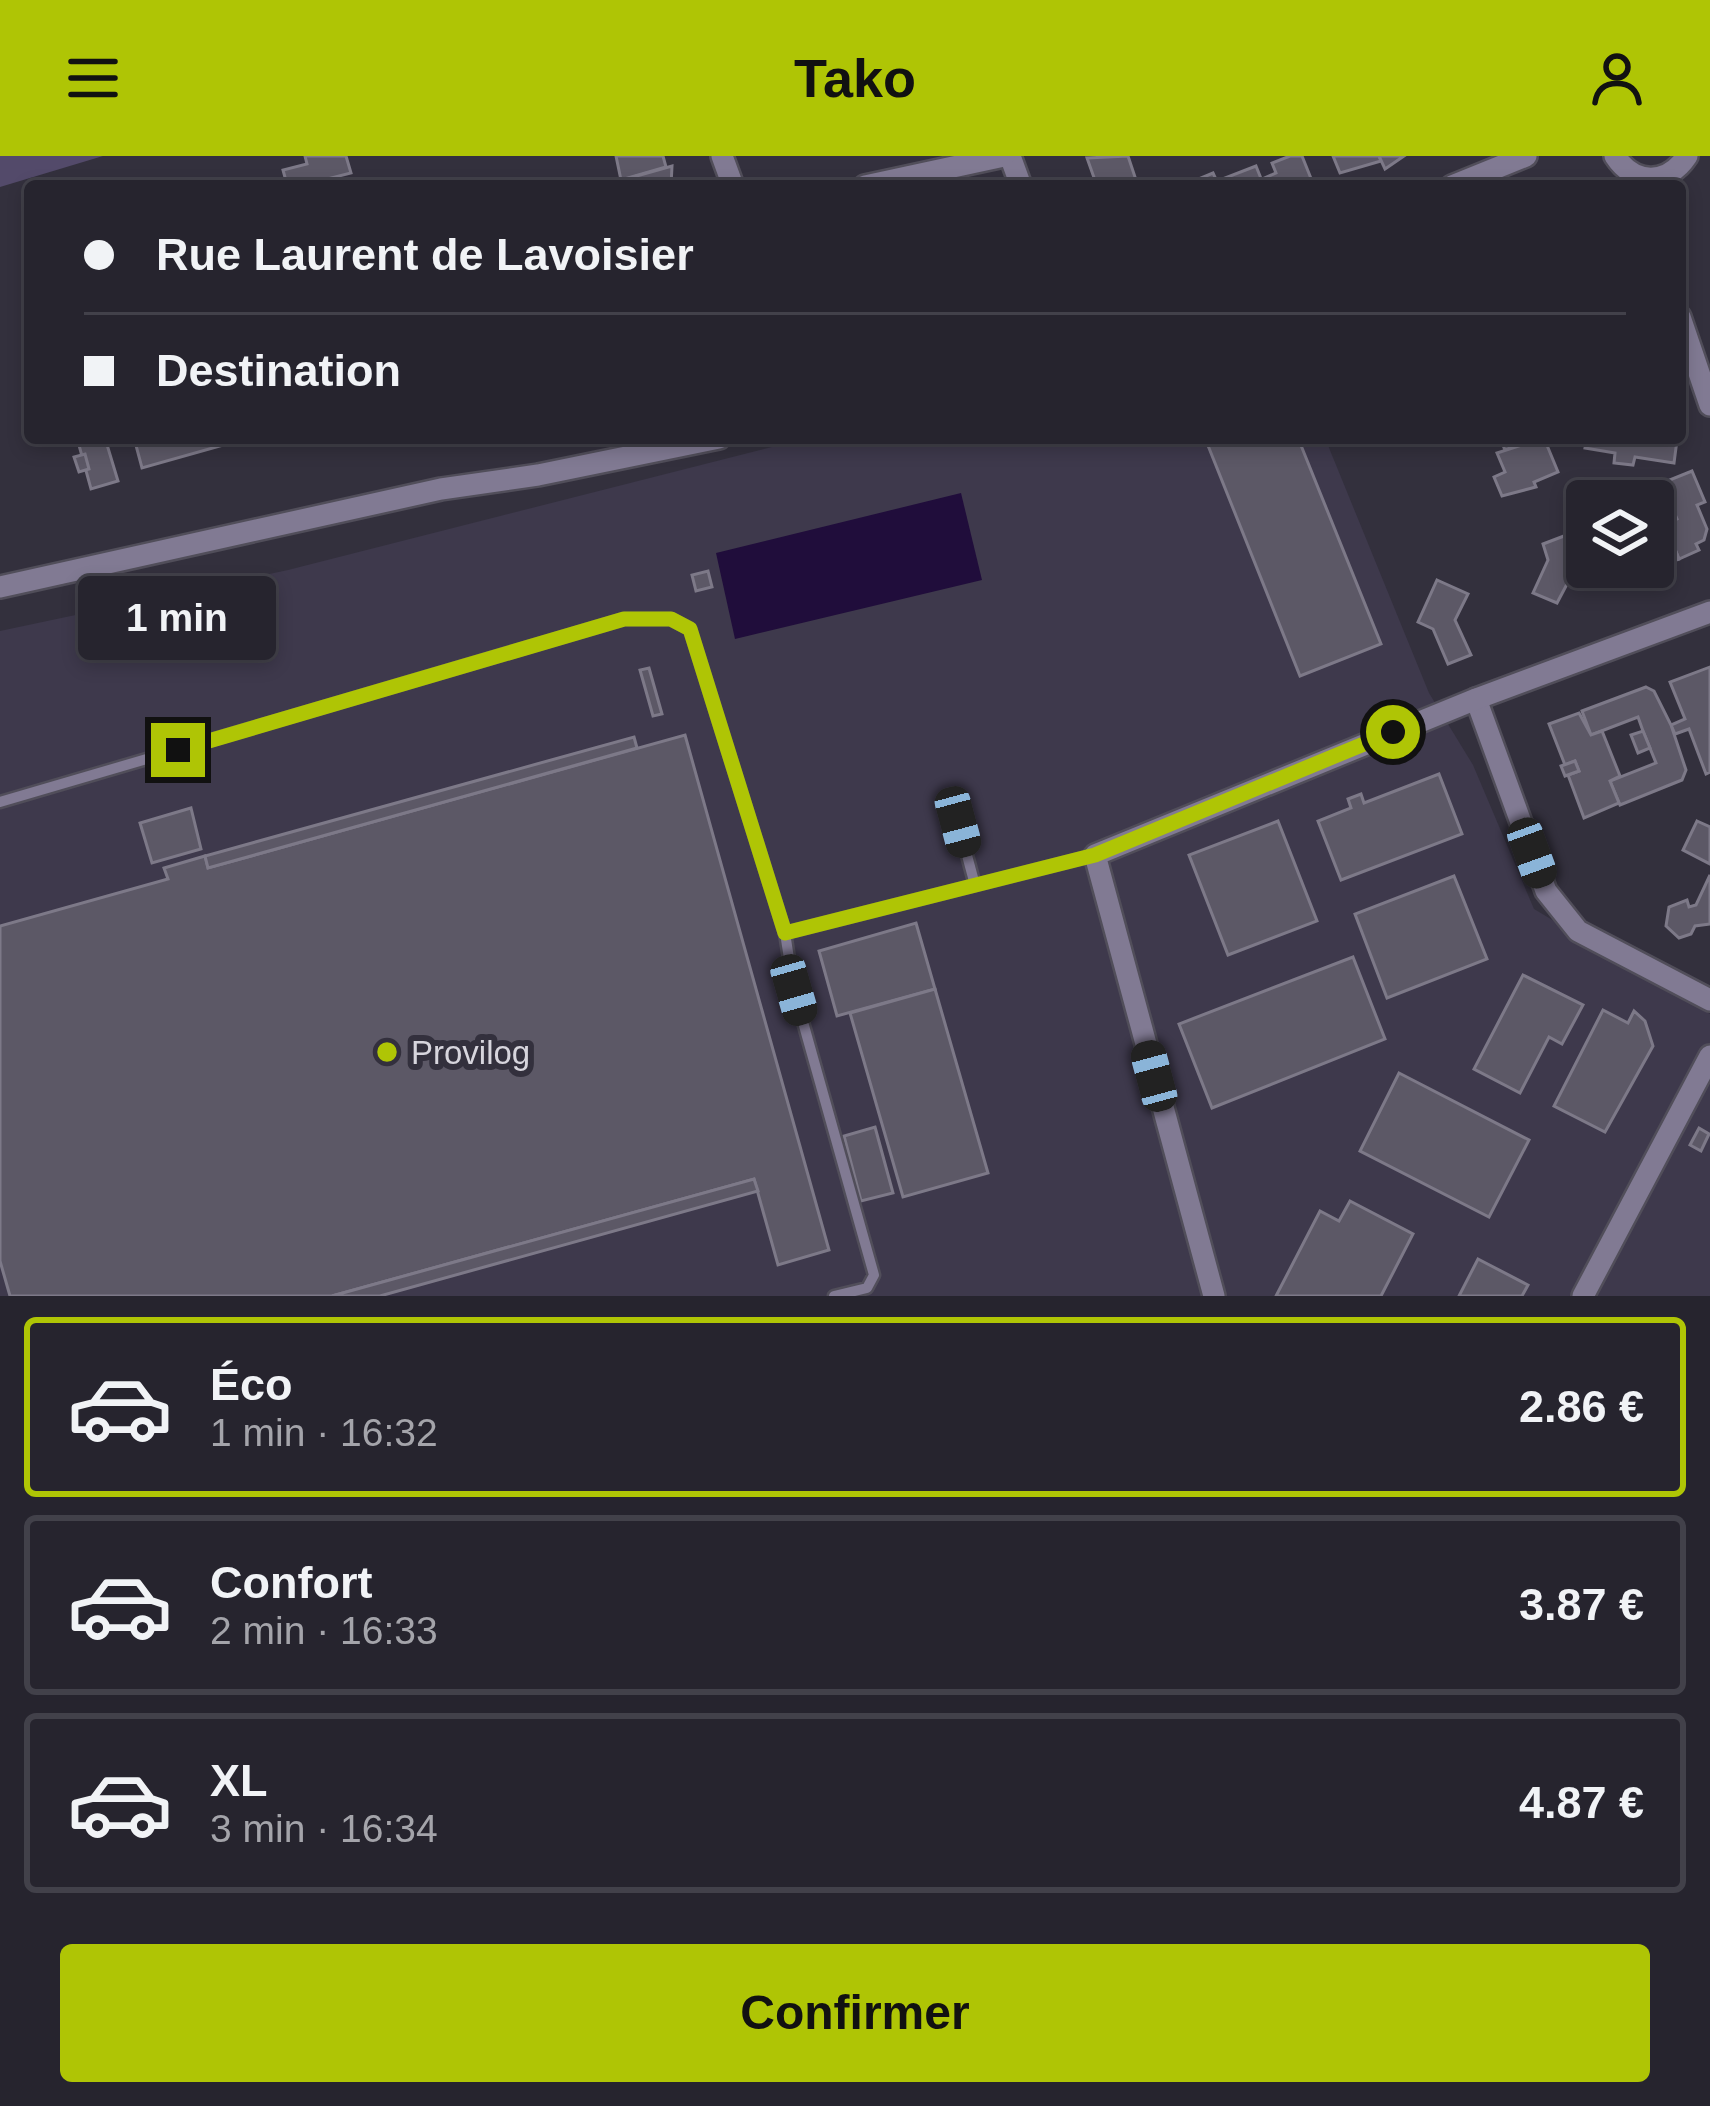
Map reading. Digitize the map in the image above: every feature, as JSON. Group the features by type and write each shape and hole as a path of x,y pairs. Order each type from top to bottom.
{"street":[{"path":"893,180 1007,156"},
{"path":"1467,180 1526,156"},
{"path":"1615,156 1625,172 1649,180"},
{"path":"1660,180 1687,156"},
{"path":"1686,334 1710,404"},
{"path":"0,586 441,489 686,444"},
{"path":"1214,1296 1095,855 1476,699 1710,612"},
{"path":"1476,699 1546,891 1578,931 1710,1000"},
{"path":"1583,1296 1704,1084 1710,1056"}],"lane":[{"path":"0,802 624,619 671,619 690,629 785,933 794,990 874,1275 867,1288 834,1296"},
{"path":"958,822 975,885"},
{"path":"785,933 1095,855"}],"shaded area":[{"path":"0,156 103,156 0,187"},
{"path":"783,444 1327,444 1429,693 1473,765 1534,909 1710,1014 1710,1296 0,1296 0,631 288,570"},
{"path":"961,493 982,580 735,639 716,553"}],"building":[{"path":"305,156 346,156 351,173 327,180 286,180 283,170 307,164"},
{"path":"616,156 663,156 666,167 621,180"},
{"path":"1128,156 1136,180 1095,180 1087,158"},
{"path":"1302,156 1312,180 1262,180 1276,173 1272,163"},
{"path":"1333,156 1379,156 1381,161 1340,173"},
{"path":"1379,156 1404,156 1385,169"},
{"path":"672,166 671,180 626,179"},
{"path":"1256,166 1262,180 1220,180"},
{"path":"79,444 107,444 118,481 91,489"},
{"path":"136,444 227,444 142,468"},
{"path":"1207,444 1300,444 1381,644 1300,676"},
{"path":"1525,444 1546,444 1558,472 1534,482 1536,487 1502,496 1494,477 1505,472 1497,453"},
{"path":"1586,444 1676,444 1674,463 1635,457 1633,465 1614,463 1615,453 1585,448"},
{"path":"85,454 89,469 79,472 74,457"},
{"path":"1692,471 1705,502 1697,505 1707,529 1704,540 1696,544 1699,550 1679,559 1674,546 1674,480 1670,480"},
{"path":"1566,535 1566,586 1557,603 1533,593 1548,560 1543,544"},
{"path":"708,571 712,587 696,591 692,575"},
{"path":"1437,580 1468,594 1455,620 1471,655 1448,664 1433,629 1418,622"},
{"path":"1710,667 1710,772 1706,774 1689,729 1675,734 1671,725 1685,719 1670,682"},
{"path":"649,668 662,714 653,716 640,670"},
{"path":"1646,687 1654,691 1671,725 1686,770 1682,780 1620,805 1610,781 1656,763 1638,717 1591,735 1582,711"},
{"path":"1579,713 1591,735 1602,731 1620,776 1610,781 1619,803 1584,818 1568,775 1579,771 1575,761 1565,765 1549,724"},
{"path":"1643,731 1650,748 1638,753 1631,735"},
{"name":"Provilog","path":"685,735 829,1250 778,1265 754,1179 332,1296 10,1296 0,1261 0,926 168,879 164,868 205,856 208,868"},
{"path":"634,737 637,748 208,868 205,856"},
{"path":"1575,761 1579,771 1565,776 1561,766"},
{"path":"1439,774 1462,834 1341,880 1318,821 1351,808 1348,799 1361,794 1364,803"},
{"path":"191,808 201,849 152,863 140,823"},
{"path":"1278,821 1317,921 1228,955 1189,855"},
{"path":"1697,821 1710,827 1710,864 1683,850"},
{"path":"1710,875 1710,924 1695,926 1691,934 1679,938 1666,926 1669,907 1687,900 1689,907 1696,905"},
{"path":"1454,876 1487,959 1387,998 1355,914"},
{"path":"916,923 935,989 837,1016 819,951"},
{"path":"1353,957 1385,1039 1212,1108 1179,1024"},
{"path":"1523,975 1583,1005 1562,1044 1549,1037 1520,1093 1474,1069"},
{"path":"935,989 988,1173 903,1197 850,1013"},
{"path":"1603,1010 1628,1023 1634,1011 1645,1021 1653,1046 1605,1132 1554,1106"},
{"path":"1399,1073 1529,1140 1489,1217 1360,1151"},
{"path":"875,1127 893,1193 861,1201 844,1136"},
{"path":"1699,1128 1709,1134 1701,1151 1690,1145"},
{"path":"754,1179 758,1191 380,1296 332,1296"},
{"path":"1350,1201 1413,1234 1381,1296 1276,1296 1320,1211 1339,1221"},
{"path":"1478,1259 1528,1285 1522,1296 1459,1296"}],"place":[{"name":"Provilog","path":"387,1052"}],"route":[{"path":"178,750 624,619 671,619 690,629 785,933 1095,855 1393,732"}]}
